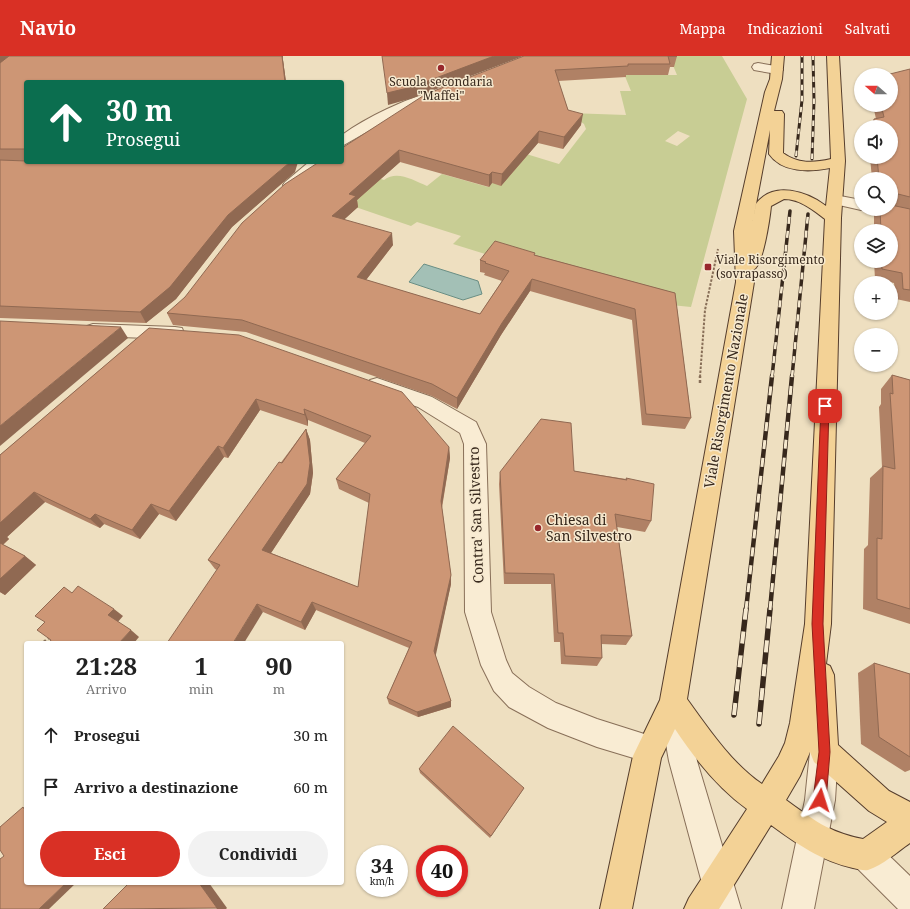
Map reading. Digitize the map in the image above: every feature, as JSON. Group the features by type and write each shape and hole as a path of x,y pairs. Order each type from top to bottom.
{"main road":[{"name":"Viale Risorgimento Nazionale","path":"673,702 745,282 742,231 771,92 776,75 778,56"},
{"path":"833,56 838,161 834,209 818,624 824,752 879,801 910,819"},
{"path":"776,75 778,92 776,154 783,161 793,166 818,167 838,161"},
{"path":"745,282 759,234 764,204 773,197 788,194 834,209"},
{"path":"700,909 722,896 766,806 790,766 799,743 804,723 818,624"},
{"path":"616,909 647,756 673,702 699,740 741,787 766,806 813,837 838,849 866,856 910,825"}],"street":[{"path":"758,68 776,75"},
{"path":"344,140 358,129 401,109 450,90"},
{"path":"344,129 358,129"},
{"path":"279,194 316,164"},
{"path":"834,209 854,206"},
{"path":"125,351 166,317"},
{"path":"80,329 192,334"},
{"name":"Contra' San Silvestro","path":"356,378 425,402 469,428 475,444 478,612 494,665 504,682 519,697 563,721 650,749"},
{"name":"Viale Risorgimento Nazionale","path":"673,702 683,761 722,896"},
{"path":"798,909 820,800 824,752"},
{"path":"866,856 910,898"}],"path":[{"path":"45,641 48,637 52,640"}],"green space":[{"path":"669,56 722,56 747,99 691,307 671,305 498,258 453,244 461,236 417,222 411,226 338,201 378,178 384,180 394,176 405,177 427,186 442,174 488,187 523,153 559,164 586,129 584,124 569,113 626,115 620,91 631,91 622,69 661,75 677,75","holes":["678,131 690,136 677,146 665,141"]}],"water":[{"path":"424,264 478,281 482,294 463,300 409,282"}],"building":[{"path":"9,56 282,56 285,80 24,80 24,149 0,149 0,63"},
{"name":"Scuola secondaria \"Maffei\"","path":"382,56 494,56 412,87 387,93"},
{"path":"524,56 668,56 670,64 628,64 628,66 555,70 568,110 583,114 564,137 539,131 502,174 492,172 489,175 399,150 349,194 356,196 332,216 392,233 357,277 480,314 509,271 480,260 495,241 535,253 534,255 675,293 691,418 646,414 635,309 532,279 502,323 457,398 432,384 242,320 167,313 185,297 242,223 285,184 316,164 344,164 344,147 426,94"},
{"path":"910,69 910,197 898,194 898,172 878,172 878,164 898,164 898,120 874,119 884,117 883,112 898,112 898,72"},
{"path":"0,160 24,161 24,164 288,164 228,215 170,287 140,312 0,306"},
{"path":"898,206 910,209 910,290 903,289 902,273 882,269 898,268 898,224 881,224 880,216 898,216"},
{"path":"0,321 121,327 0,426"},
{"path":"149,328 239,335 402,392 449,447 441,501 451,575 434,651 451,701 417,712 387,698 412,642 312,602 301,622 257,604 234,641 168,641 220,565 208,560 279,462 282,463 306,429 310,463 307,484 262,550 358,587 370,494 336,479 371,436 304,409 305,415 256,399 223,448 218,446 169,511 151,504 132,530 95,514 90,519 34,492 0,523 0,455"},
{"path":"892,375 910,380 910,609 877,599 877,538 882,539 883,466 895,469 890,393 893,394"},
{"path":"541,419 571,423 574,471 627,480 626,478 654,484 651,521 615,514 632,636 601,635 602,658 565,656 563,633 558,633 554,574 505,573 500,472"},
{"path":"0,543 25,556 0,579"},
{"path":"78,586 114,609 108,615 131,630 121,641 50,641 37,630 45,622 35,616 64,587 72,593"},
{"path":"874,663 910,674 910,757 879,737"},
{"path":"453,726 524,788 491,836 419,769"},
{"path":"23,807 24,885 64,885 39,909 0,909 0,859 4,856 0,850 0,827"},
{"path":"127,885 200,885 217,908 103,909"}],"railway":[{"path":"796,156 802,100 802,56"},
{"path":"812,159 814,101 813,56"},
{"path":"772,377 790,211"},
{"path":"792,377 808,214"},
{"path":"746,610 772,376"},
{"path":"770,610 792,376"},
{"path":"734,715 746,609"},
{"path":"759,724 770,609"}],"place":[{"name":"Scuola secondaria \"Maffei\"","path":"441,68"},
{"name":"Viale Risorgimento (sovrapasso)","path":"708,267"},
{"name":"Chiesa di San Silvestro","path":"538,528"}],"route":[{"path":"820,800 824,752 824,729 818,624 825,406"}]}
